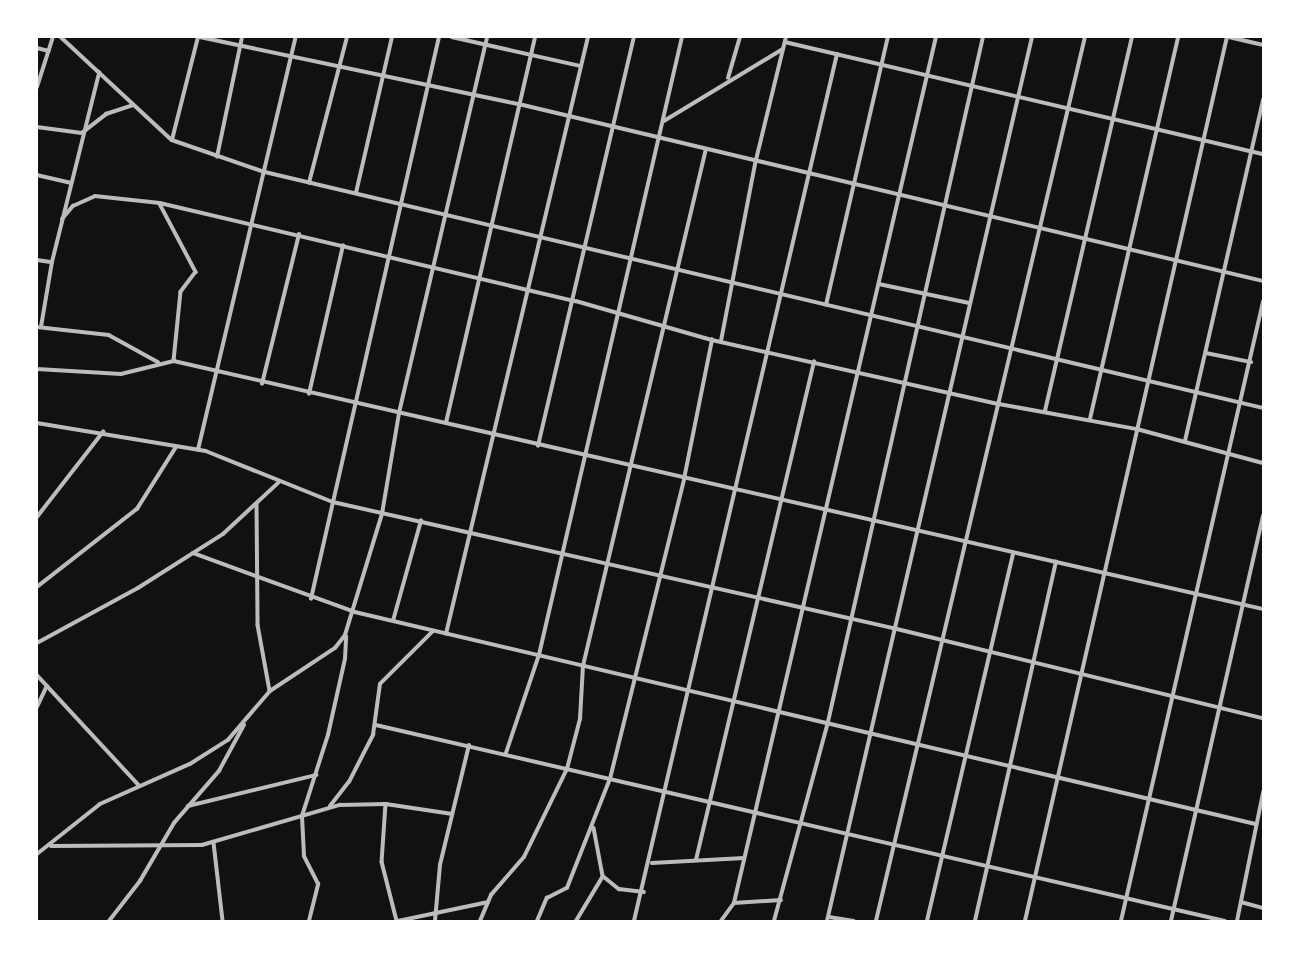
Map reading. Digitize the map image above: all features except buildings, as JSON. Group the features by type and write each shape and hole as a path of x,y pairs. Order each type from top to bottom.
{"street":[{"path":"37,87 53,37"},
{"path":"61,37 172,140 265,172 491,226 588,245 675,272 782,294 1263,408"},
{"path":"172,140 199,37 519,104 1263,281"},
{"path":"217,157 242,37"},
{"path":"198,450 254,224 296,37"},
{"path":"309,183 347,37"},
{"path":"356,193 392,37"},
{"path":"310,599 386,257 439,37"},
{"path":"452,37 581,66"},
{"path":"37,854 100,804 210,752 246,720 270,691 335,648 345,635 355,612 382,514 399,413 487,37"},
{"path":"446,423 535,37"},
{"path":"446,634 588,37"},
{"path":"538,446 576,301 634,37"},
{"path":"506,754 539,655 564,555 584,457 620,313 682,37"},
{"path":"728,78 740,37"},
{"path":"826,305 888,37"},
{"path":"721,921 734,903 936,37"},
{"path":"774,921 782,900 828,722 903,382 919,326 984,37"},
{"path":"854,921 828,919 868,732 917,531 947,392 992,216 1032,37"},
{"path":"876,921 897,842 940,640 999,404 1085,37"},
{"path":"1045,411 1132,37"},
{"path":"1090,419 1178,37"},
{"path":"1026,921 1102,572 1228,37 1263,45"},
{"path":"721,341 756,160 786,39 882,65 1263,154"},
{"path":"37,48 49,51"},
{"path":"662,122 728,78 783,49"},
{"path":"634,921 651,863 688,690 837,54"},
{"path":"99,73 82,133 39,327 109,335 158,362"},
{"path":"1185,441 1263,100"},
{"path":"37,127 82,133 106,114 133,105"},
{"path":"480,921 488,902 524,857 567,769 580,719 583,666 706,149"},
{"path":"37,175 71,183"},
{"path":"62,219 83,199 96,197 160,203 576,301 712,340 999,404 1137,429 1263,463"},
{"path":"160,203 196,272 181,292 174,361"},
{"path":"262,384 299,235"},
{"path":"309,394 343,246"},
{"path":"37,260 52,262"},
{"path":"879,284 970,304"},
{"path":"1121,921 1152,797 1263,302"},
{"path":"537,921 547,898 567,888 610,779 661,578 712,340"},
{"path":"1206,353 1251,362"},
{"path":"37,369 121,374 158,362 174,361 262,384 446,423 584,457 1263,608"},
{"path":"696,860 814,362"},
{"path":"37,423 198,450 333,502 607,566 893,628 1263,718"},
{"path":"37,517 103,432"},
{"path":"37,587 137,509 176,447"},
{"path":"37,643 223,534 278,483"},
{"path":"257,504 254,577 270,691"},
{"path":"1171,921 1263,516"},
{"path":"393,621 421,521"},
{"path":"192,552 310,599 355,612 1059,774 1256,824"},
{"path":"928,921 964,754 1013,553"},
{"path":"975,921 1056,562"},
{"path":"329,808 349,782 376,724 380,684 433,631"},
{"path":"309,921 318,884 304,856 302,816 316,775 345,659 345,635"},
{"path":"37,675 139,785"},
{"path":"37,706 47,686"},
{"path":"109,921 186,806 219,772 246,720"},
{"path":"376,724 846,835 897,842 1035,878 1224,921"},
{"path":"435,921 440,865 469,745"},
{"path":"186,806 316,775"},
{"path":"1237,921 1263,793"},
{"path":"386,804 382,862 397,921 436,910 488,902"},
{"path":"49,845 159,848 214,843 329,808 386,804 452,814"},
{"path":"594,825 603,876 619,889 644,892"},
{"path":"214,843 223,921"},
{"path":"651,863 744,858"},
{"path":"576,921 603,876"},
{"path":"734,903 782,900"},
{"path":"1241,902 1263,908"}]}
